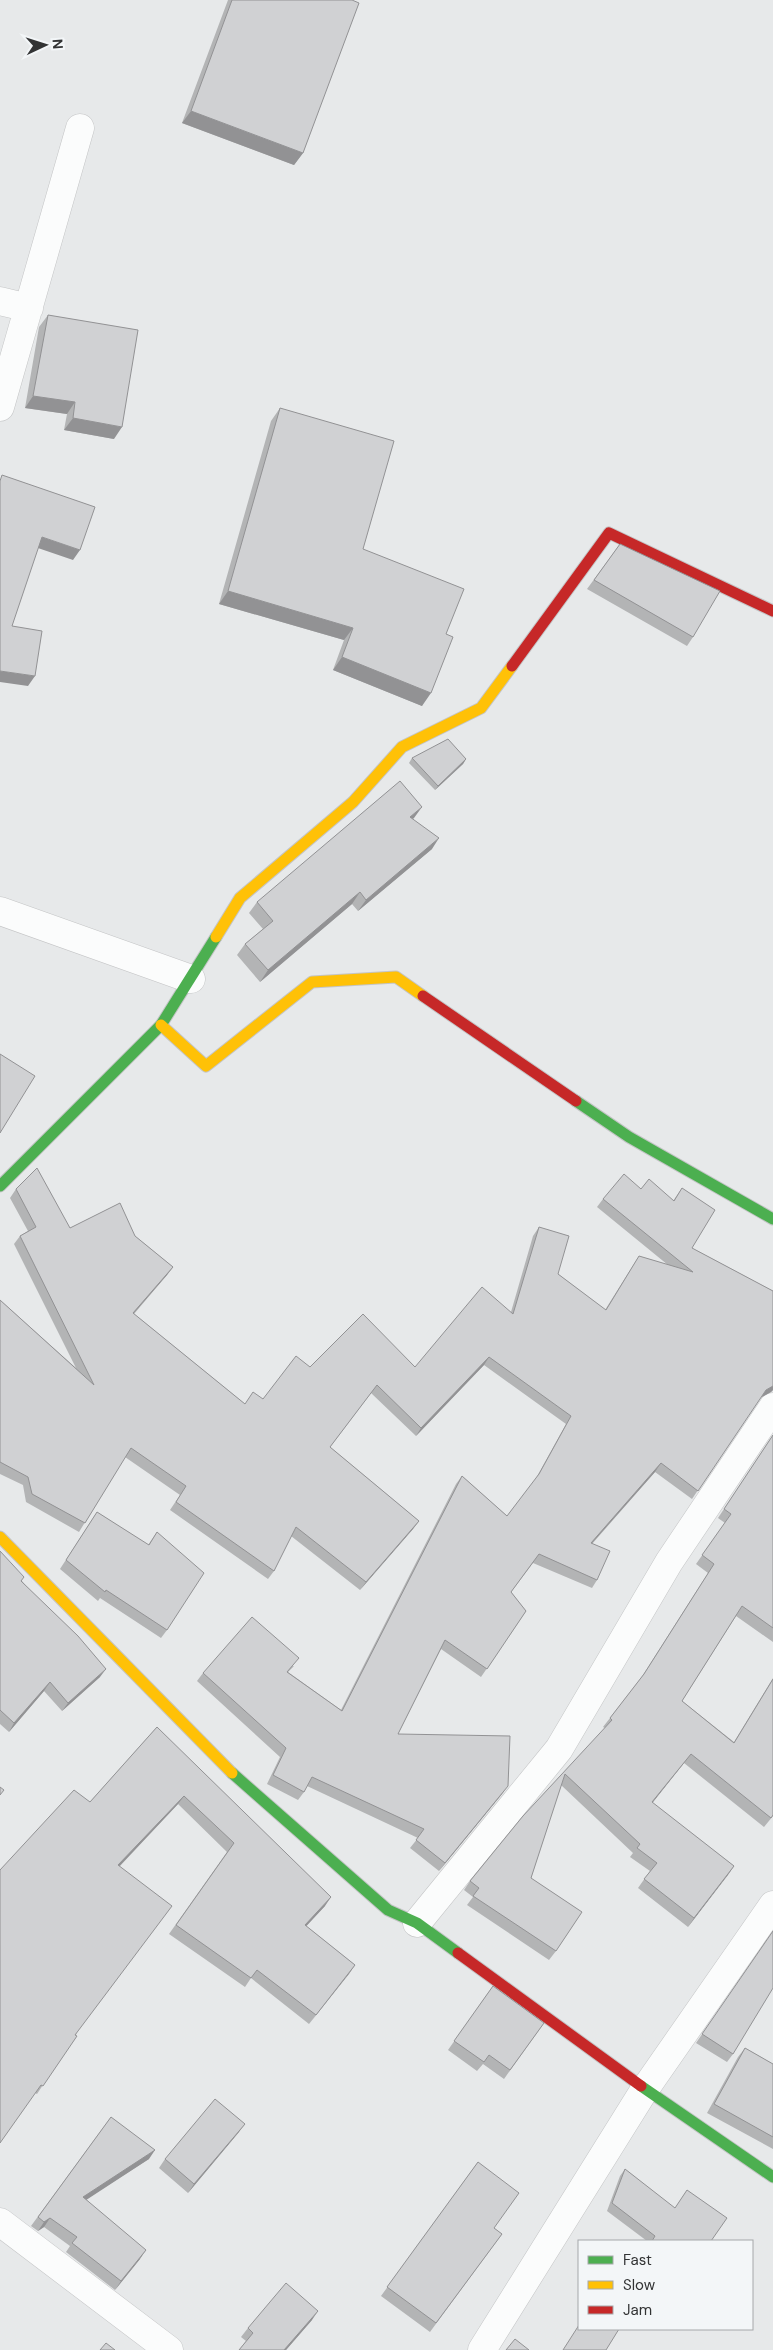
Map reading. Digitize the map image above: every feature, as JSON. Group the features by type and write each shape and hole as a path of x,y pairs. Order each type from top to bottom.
{"street":[{"path":"0,407 80,128"},
{"path":"0,301 29,308"},
{"path":"0,1186 161,1025 240,898 353,802 402,747 481,708 609,533 773,611"},
{"path":"0,911 191,979"},
{"path":"161,1025 206,1066 312,982 396,976 629,1137 773,1219"},
{"path":"416,1923 559,1749 669,1562 773,1407"},
{"path":"0,1537 236,1777 388,1910 416,1923 645,2089 773,2177"},
{"path":"482,2350 645,2089 773,1905"},
{"path":"0,2222 169,2350"}],"building":[{"path":"232,0 352,0 359,3 303,153 191,111"},
{"path":"48,315 138,330 122,427 73,418 75,402 33,396"},
{"path":"280,408 394,441 363,549 464,589 446,634 453,637 431,693 342,657 353,628 228,591"},
{"path":"2,475 95,507 80,550 42,537 12,626 42,631 35,676 0,671 0,481"},
{"path":"620,544 720,591 693,637 594,580"},
{"path":"448,739 466,759 438,786 412,758"},
{"path":"400,781 422,807 410,817 439,838 366,900 360,892 268,970 245,944 273,921 257,902"},
{"path":"0,1054 35,1076 0,1133"},
{"path":"37,1168 70,1228 120,1203 135,1236 173,1267 133,1313 245,1404 253,1392 263,1399 296,1356 310,1367 363,1314 415,1367 482,1287 513,1314 539,1227 569,1236 558,1274 606,1310 639,1256 693,1272 603,1199 624,1174 641,1189 649,1179 674,1201 682,1188 715,1210 692,1248 773,1291 773,1386 766,1390 698,1491 661,1463 591,1543 610,1551 597,1580 539,1554 511,1592 526,1611 487,1669 445,1640 398,1734 510,1736 508,1786 445,1863 416,1840 424,1829 312,1777 304,1792 273,1775 286,1748 203,1673 252,1617 299,1658 287,1672 342,1711 462,1476 507,1516 539,1474 571,1416 489,1357 421,1428 377,1385 330,1447 419,1521 366,1582 296,1527 274,1571 176,1502 186,1486 131,1448 85,1523 32,1494 28,1477 0,1462 0,1300 94,1385 20,1236 36,1227 16,1189"},
{"path":"773,1435 773,1628 742,1606 682,1701 734,1743 773,1679 773,1815 771,1818 691,1754 652,1802 734,1866 694,1918 644,1879 657,1863 637,1848 640,1844 565,1774 531,1878 582,1912 556,1951 473,1896 479,1888 470,1881 523,1816 612,1720 610,1718 644,1674 714,1564 702,1555 731,1514 724,1509"},
{"path":"97,1512 149,1545 157,1532 204,1573 167,1630 106,1590 105,1592 66,1560"},
{"path":"0,1551 24,1577 21,1581 78,1636 106,1669 68,1703 50,1682 14,1723 0,1710"},
{"path":"157,1727 331,1897 305,1925 355,1965 316,2015 257,1970 251,1978 176,1925 234,1843 184,1796 118,1865 172,1906 75,2035 77,2036 43,2086 41,2085 0,2143 0,1870 74,1790 90,1802"},
{"path":"0,1787 4,1790 0,1795"},
{"path":"773,1931 773,1988 733,2054 702,2034"},
{"path":"493,1986 544,2023 510,2070 489,2055 484,2062 454,2041"},
{"path":"745,2048 773,2064 773,2137 714,2104"},
{"path":"215,2099 245,2124 194,2184 165,2159"},
{"path":"111,2117 155,2150 83,2197 146,2250 121,2281 72,2243 77,2237 50,2218 44,2222 38,2217"},
{"path":"478,2162 519,2193 494,2228 502,2234 436,2323 387,2287"},
{"path":"625,2169 675,2208 687,2190 727,2218 712,2240 653,2240 655,2236 612,2203"},
{"path":"286,2283 318,2311 284,2350 239,2350 253,2333 248,2328"},
{"path":"578,2327 578,2330 618,2330 606,2350 563,2350"},
{"path":"515,2339 529,2350 506,2350"},
{"path":"106,2343 115,2350 100,2350"}],"traffic: fast":[{"path":"0,1186 161,1025 216,937"},
{"path":"576,1101 629,1137 773,1219"},
{"path":"232,1773 388,1910 417,1923 458,1953"},
{"path":"641,2086 773,2177"}],"traffic: slow":[{"path":"216,937 240,898 353,802 402,747 481,708 512,666"},
{"path":"161,1025 206,1066 312,982 396,977 423,996"},
{"path":"0,1537 232,1773"}],"traffic: jam":[{"path":"512,666 609,533 773,611"},
{"path":"423,996 576,1101"},
{"path":"458,1953 641,2086"}]}
